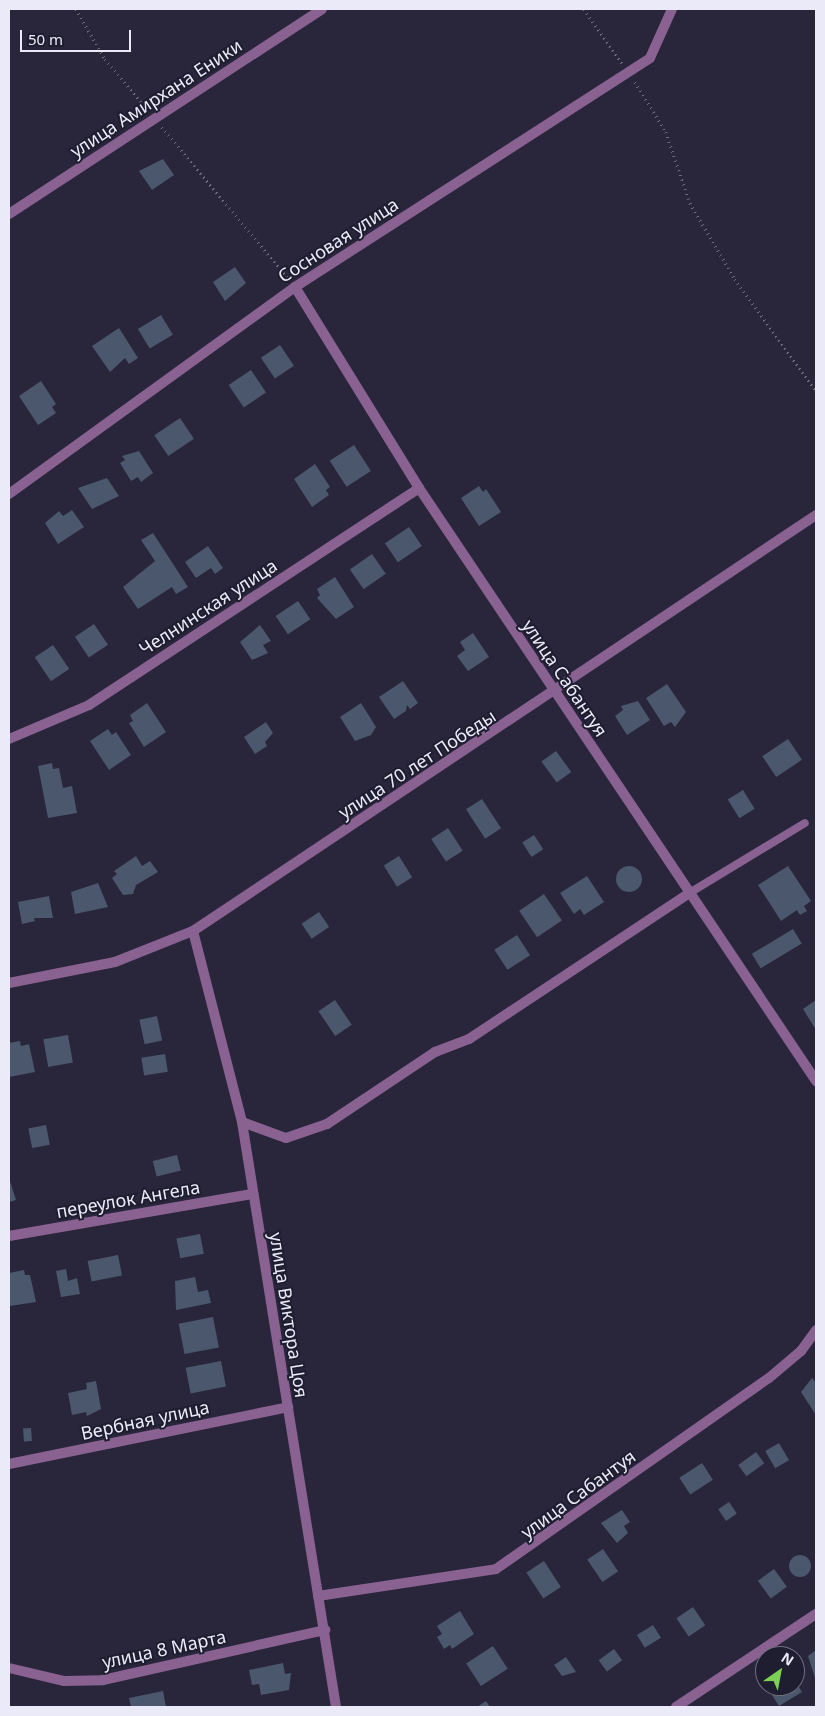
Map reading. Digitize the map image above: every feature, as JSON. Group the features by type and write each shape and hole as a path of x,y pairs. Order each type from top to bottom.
{"street":[{"name":"улица Амирхана Еники","path":"9,214 322,9"},
{"name":"Сосновая улица","path":"9,494 295,287 650,58 672,9"},
{"name":"улица Сабантуя","path":"295,287 419,488 816,1079"},
{"name":"Челнинская улица","path":"9,739 89,705 419,488"},
{"name":"улица 70 лет Победы","path":"9,983 115,962 194,931 555,693 816,515"},
{"path":"242,1122 286,1138 327,1124 435,1052 469,1039 691,892"},
{"name":"улица Виктора Цоя","path":"194,931 242,1122 336,1707"},
{"name":"переулок Ангела","path":"9,1236 253,1194"},
{"name":"улица Сабантуя","path":"318,1596 496,1569 769,1378 801,1351 816,1330"},
{"name":"Вербная улица","path":"9,1464 288,1407"},
{"path":"676,1707 816,1614"},
{"name":"улица 8 Марта","path":"9,1668 64,1681 103,1680 325,1630"}],"lane":[{"path":"691,892 805,823"}],"path":[{"path":"76,9 105,59 150,112"},
{"path":"584,9 628,71"},
{"path":"633,79 666,132 690,203 736,279 816,391"},
{"path":"156,120 295,287"}],"building":[{"path":"163,159 174,175 152,190 139,171"},
{"path":"235,267 246,283 225,301 213,282"},
{"path":"161,315 173,335 150,349 138,329"},
{"path":"119,328 138,358 129,364 125,358 110,372 92,346"},
{"path":"280,345 294,366 275,379 261,358"},
{"path":"251,370 266,392 244,407 229,385"},
{"path":"41,381 56,404 52,407 56,413 38,425 19,396"},
{"path":"180,418 194,439 168,456 154,435"},
{"path":"354,445 371,471 347,487 330,461"},
{"path":"139,451 153,473 141,482 138,477 131,481 120,463 125,460 122,456"},
{"path":"315,464 330,487 326,490 329,495 312,507 294,479"},
{"path":"107,478 119,496 92,509 78,488"},
{"path":"479,486 483,492 486,489 501,512 479,526 461,498"},
{"path":"72,510 84,527 58,544 45,523 59,511 63,516"},
{"path":"409,527 422,546 398,562 385,543"},
{"path":"153,533 188,587 176,594 172,587 138,609 123,587 155,561 141,540"},
{"path":"208,546 223,568 215,574 211,568 196,578 185,562"},
{"path":"372,554 386,574 364,589 350,569"},
{"path":"335,577 354,607 336,619 317,598 320,595 317,589"},
{"path":"298,601 310,619 288,634 276,616"},
{"path":"94,624 108,645 89,658 75,637"},
{"path":"260,625 271,641 263,645 268,653 252,660 240,642"},
{"path":"473,633 489,657 468,671 457,656 465,650 460,642"},
{"path":"53,645 69,669 51,681 35,657"},
{"path":"403,681 418,703 410,709 407,705 406,711 394,719 379,697"},
{"path":"667,684 686,712 675,727 671,722 664,726 646,698"},
{"path":"638,701 650,720 627,735 615,716 623,710 621,706"},
{"path":"147,703 166,732 144,747 129,723 133,721 130,715"},
{"path":"361,703 376,727 371,735 355,741 340,717"},
{"path":"266,722 273,733 265,742 267,746 255,754 244,737"},
{"path":"108,729 112,735 116,732 131,755 109,770 90,741"},
{"path":"788,739 802,760 776,777 762,756"},
{"path":"556,751 571,772 557,783 541,762"},
{"path":"52,763 53,769 59,768 63,788 72,786 77,813 48,818 38,766"},
{"path":"743,790 755,809 739,818 728,800"},
{"path":"482,799 501,828 485,839 466,809"},
{"path":"448,828 463,851 446,862 431,839"},
{"path":"534,835 543,849 532,857 522,843"},
{"path":"136,856 142,866 150,861 158,872 136,885 133,894 123,895 112,878 117,874 114,871"},
{"path":"399,856 412,877 397,887 384,866"},
{"path":"629,866 638,870 642,879 638,888 629,892 620,888 616,879 620,870"},
{"path":"788,866 811,901 804,906 807,911 800,915 797,910 781,921 758,885"},
{"path":"587,876 604,902 584,915 580,909 574,914 560,893"},
{"path":"98,883 108,907 75,914 71,892"},
{"path":"544,894 562,921 537,937 519,911"},
{"path":"49,896 53,918 34,918 35,921 22,924 18,902"},
{"path":"319,912 329,927 312,939 302,924"},
{"path":"793,929 802,944 761,968 752,954"},
{"path":"517,935 530,955 507,970 494,950"},
{"path":"335,1000 352,1025 335,1036 318,1011"},
{"path":"816,1000 816,1030 803,1009"},
{"path":"157,1016 162,1040 145,1044 139,1020"},
{"path":"68,1035 73,1063 48,1067 43,1039"},
{"path":"20,1041 21,1046 29,1044 35,1072 9,1077 9,1043"},
{"path":"165,1054 168,1072 144,1076 141,1058"},
{"path":"46,1125 50,1145 32,1148 28,1128"},
{"path":"177,1155 181,1171 157,1177 153,1161"},
{"path":"9,1178 16,1200 9,1202"},
{"path":"200,1234 204,1254 180,1258 176,1239"},
{"path":"118,1255 122,1276 92,1282 88,1261"},
{"path":"66,1269 68,1281 77,1278 80,1294 61,1297 56,1271"},
{"path":"24,1270 25,1275 30,1275 36,1302 10,1306 9,1273"},
{"path":"195,1277 198,1292 208,1290 211,1303 176,1310 175,1281"},
{"path":"213,1317 219,1347 185,1354 179,1324"},
{"path":"221,1361 226,1387 191,1393 186,1368"},
{"path":"812,1378 816,1383 816,1415 801,1392"},
{"path":"96,1381 101,1409 87,1416 86,1412 72,1415 68,1393 87,1389 86,1383"},
{"path":"31,1428 32,1441 24,1442 23,1429"},
{"path":"779,1443 789,1460 775,1468 765,1451"},
{"path":"756,1452 764,1463 746,1476 738,1465"},
{"path":"702,1463 713,1480 690,1494 679,1478"},
{"path":"729,1502 737,1514 726,1521 718,1509"},
{"path":"622,1510 630,1522 624,1526 628,1533 617,1543 601,1523"},
{"path":"603,1549 618,1571 602,1582 587,1560"},
{"path":"800,1555 808,1558 811,1566 808,1574 800,1577 792,1574 789,1566 792,1558"},
{"path":"544,1561 561,1587 543,1598 526,1572"},
{"path":"774,1569 787,1587 771,1599 758,1581"},
{"path":"693,1607 705,1625 689,1636 676,1618"},
{"path":"460,1611 474,1634 452,1649 450,1645 444,1649 437,1637 442,1634 437,1626"},
{"path":"653,1625 661,1638 645,1648 637,1635"},
{"path":"493,1646 508,1669 481,1686 466,1663"},
{"path":"614,1649 622,1660 607,1671 599,1660"},
{"path":"816,1650 816,1681 808,1656"},
{"path":"566,1657 576,1672 562,1676 554,1665"},
{"path":"283,1663 285,1674 291,1673 289,1690 261,1695 259,1684 252,1685 249,1670"},
{"path":"163,1691 166,1707 131,1707 129,1698"},
{"path":"773,1696 795,1696 779,1706"},
{"path":"486,1701 490,1707 477,1707"}]}
